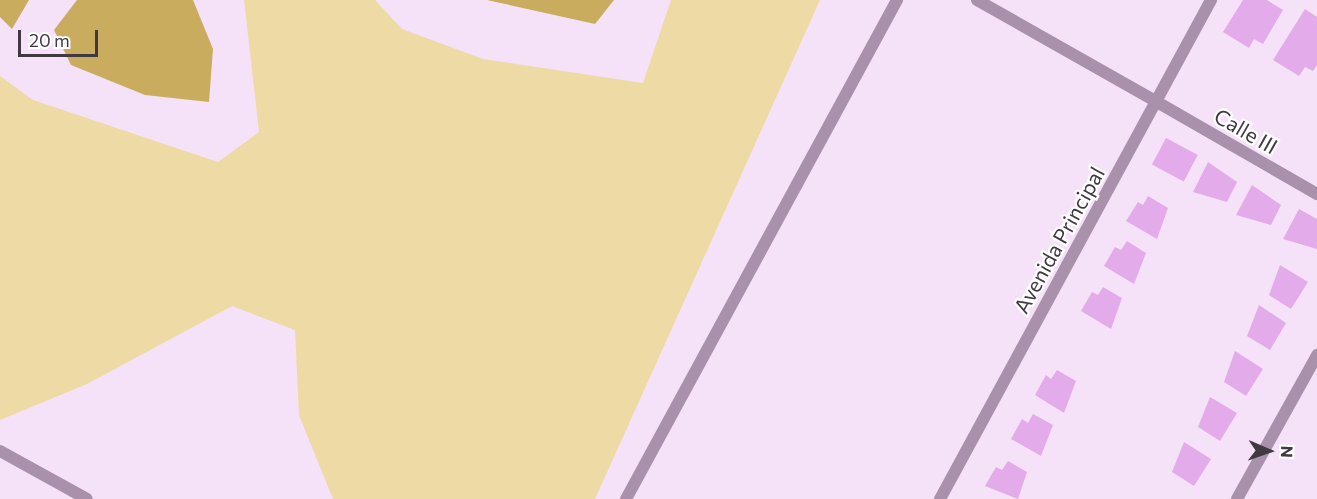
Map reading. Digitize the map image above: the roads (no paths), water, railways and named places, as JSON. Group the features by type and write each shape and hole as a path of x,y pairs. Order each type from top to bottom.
{"street":[{"path":"626,499 897,0"},
{"name":"Calle III","path":"977,0 1317,194"},
{"name":"Avenida Principal","path":"940,499 1211,0"},
{"path":"1237,499 1317,355"},
{"path":"0,451 87,499"}]}
